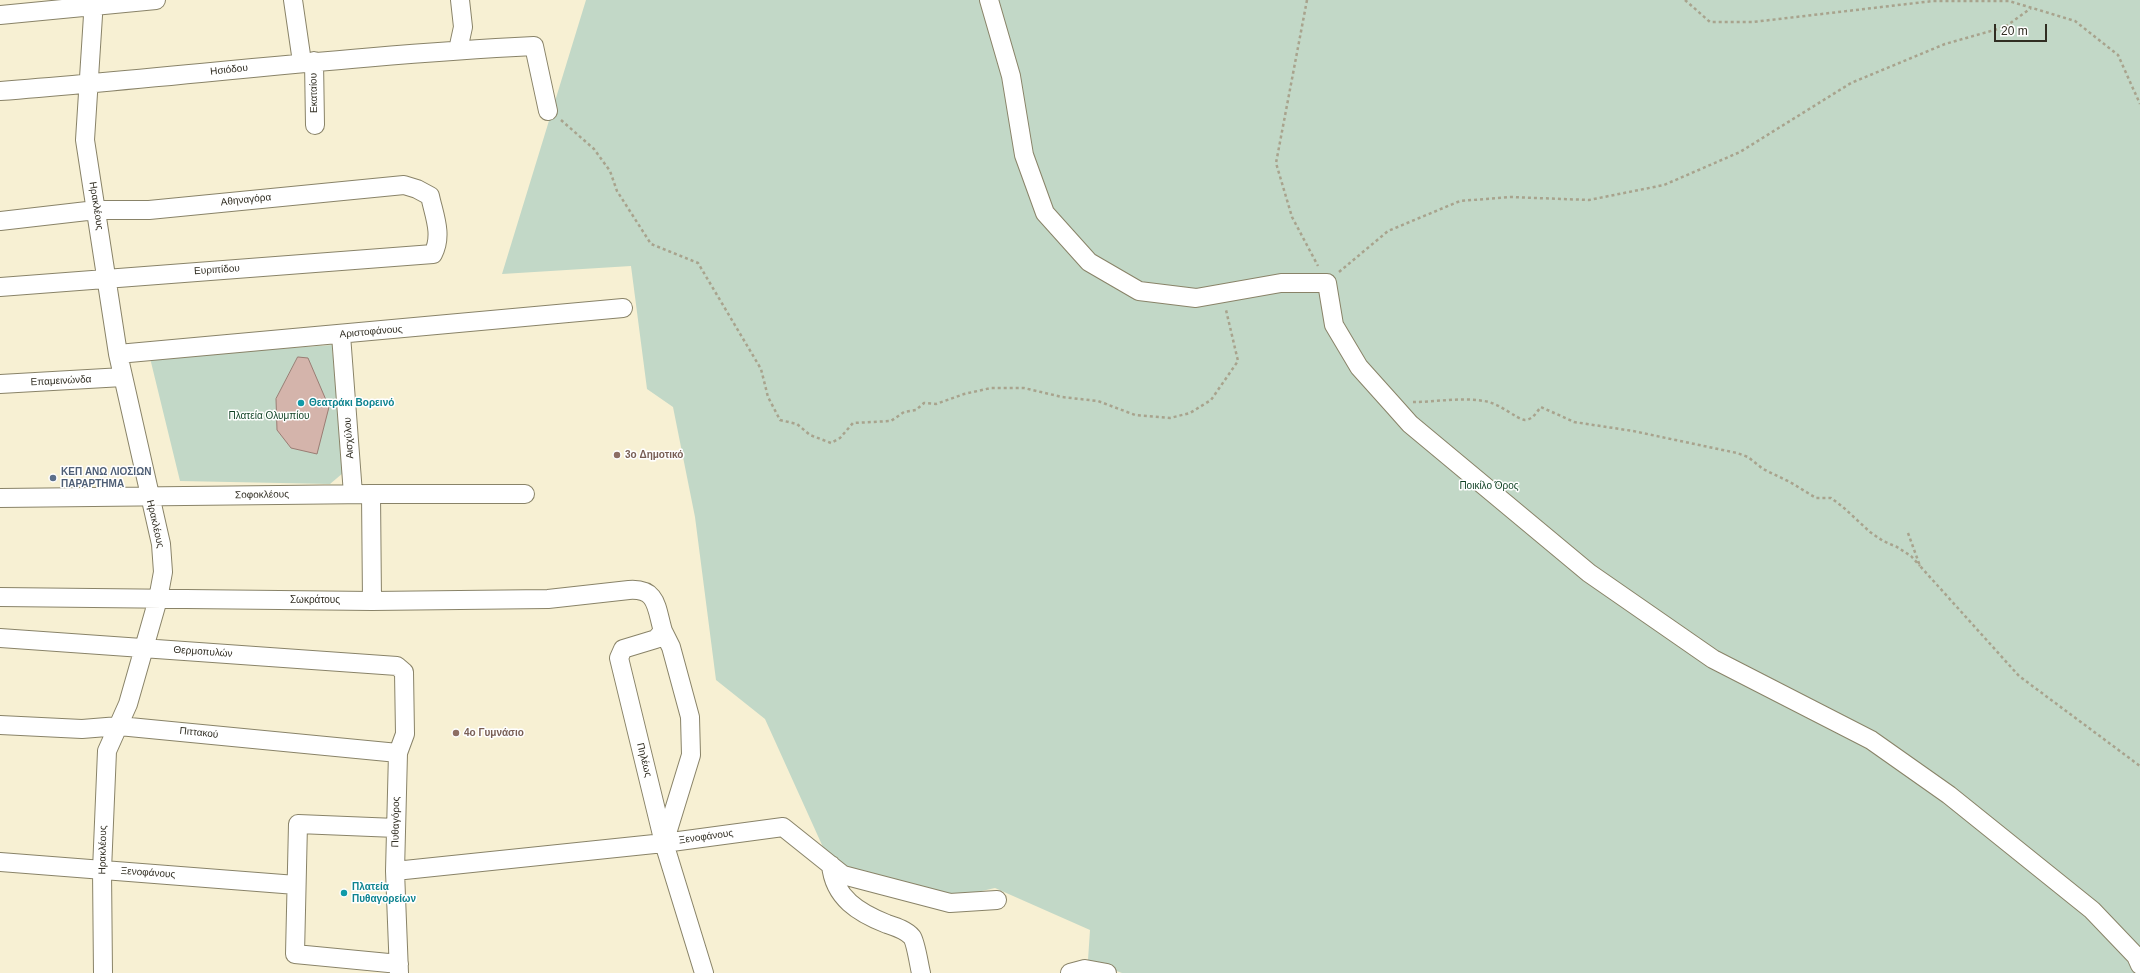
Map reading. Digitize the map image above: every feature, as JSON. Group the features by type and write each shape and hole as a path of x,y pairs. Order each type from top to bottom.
{"street":[{"path":"0,15 94,3 156,0"},
{"name":"Εκαταίου","path":"293,0 308,62 315,125"},
{"path":"458,50 463,27 460,0"},
{"path":"989,0 1011,76 1024,155 1045,213 1089,262 1139,291 1196,298 1282,283 1327,283 1334,325 1359,367 1410,424 1589,573 1713,659 1871,740 1949,795 2092,910 2136,956 2140,965"},
{"name":"Ηρακλέους","path":"94,3 85,140 118,354 149,497 161,544 164,572 158,599 128,704 107,751 102,870 103,973"},
{"name":"Ησιόδου","path":"0,91 88,84 308,62 458,50 534,46 548,111"},
{"name":"Αθηναγόρα","path":"0,220 96,210 149,210 404,185 417,189 430,196 438,231 438,245 433,254"},
{"name":"Ευριπίδου","path":"0,287 433,254"},
{"name":"Αριστοφάνους","path":"118,354 341,335 623,308"},
{"name":"Αισχύλου","path":"341,335 362,494 372,600"},
{"name":"Επαμεινώνδα","path":"0,384 123,377"},
{"name":"Σοφοκλέους","path":"0,498 362,494 525,494"},
{"name":"Σωκράτους","path":"0,597 372,600 548,599 640,589 653,596 663,631"},
{"path":"663,631 671,647 690,717 691,755 664,843"},
{"name":"Πηλέως","path":"663,631 656,639 623,649 619,658 664,843 704,973"},
{"name":"Θερμοπυλών","path":"0,638 397,666 404,672"},
{"name":"Πυθαγόρος","path":"399,969 395,871 398,753 405,734 404,672"},
{"name":"Πιττακού","path":"0,725 82,729 119,726 398,753"},
{"path":"396,828 298,824 295,954 399,969"},
{"name":"Ξενοφάνους","path":"395,871 664,843 783,827 844,875 950,903 997,900"},
{"name":"Ξενοφάνους","path":"0,862 296,885"},
{"path":"831,865 832,877 839,892 854,908 873,919 904,930 913,938 921,973"},
{"path":"1070,973 1085,969 1107,973"}],"path":[{"path":"1307,0 1276,162 1292,217 1327,283 1388,231 1460,201 1510,198 1589,200 1664,185 1740,152 1851,83 1945,44 2005,27 2031,8"},
{"path":"1685,0 1710,22 1753,22 1933,1 2009,1 2075,21 2118,55 2140,104"},
{"path":"548,111 565,122 594,149 610,171 617,191 651,244 698,264 760,369 768,397 780,420 797,424 810,435 831,444 840,438 853,423 891,421 904,412 916,410 924,403 936,404 964,394 991,388 1024,388 1062,397 1098,401 1135,415 1170,418 1190,414 1211,400 1238,360 1223,293"},
{"path":"1394,406 1402,402 1484,400 1500,405 1518,418 1526,420 1533,417 1541,407 1547,408 1574,422 1632,431 1736,453 1748,457 1763,469 1790,482 1816,498 1830,498 1843,506 1870,532 1882,541 1897,546 1911,556 2019,676 2140,766"},
{"path":"1908,534 1920,566"}],"green space":[{"name":"Ποικίλο Όρος","path":"586,0 2140,0 2140,973 1122,973 1088,960 1090,930 995,888 955,897 846,870 827,856 765,719 716,680 695,517 673,407 647,389 631,266 502,274"},
{"name":"Πλατεία Ολυμπίου","path":"332,345 343,473 330,484 180,481 150,358"}],"building":[{"name":"Θεατράκι Βορεινό","path":"298,357 308,358 329,407 317,454 291,448 277,430 276,399"}],"place":[{"name":"Θεατράκι Βορεινό","path":"301,403"},
{"name":"3ο Δημοτικό","path":"617,455"},
{"name":"ΚΕΠ ΑΝΩ ΛΙΟΣΙΩΝ ΠΑΡΑΡΤΗΜΑ","path":"53,478"},
{"name":"4ο Γυμνάσιο","path":"456,733"},
{"name":"Πλατεία Πυθαγορείων","path":"344,893"}]}
